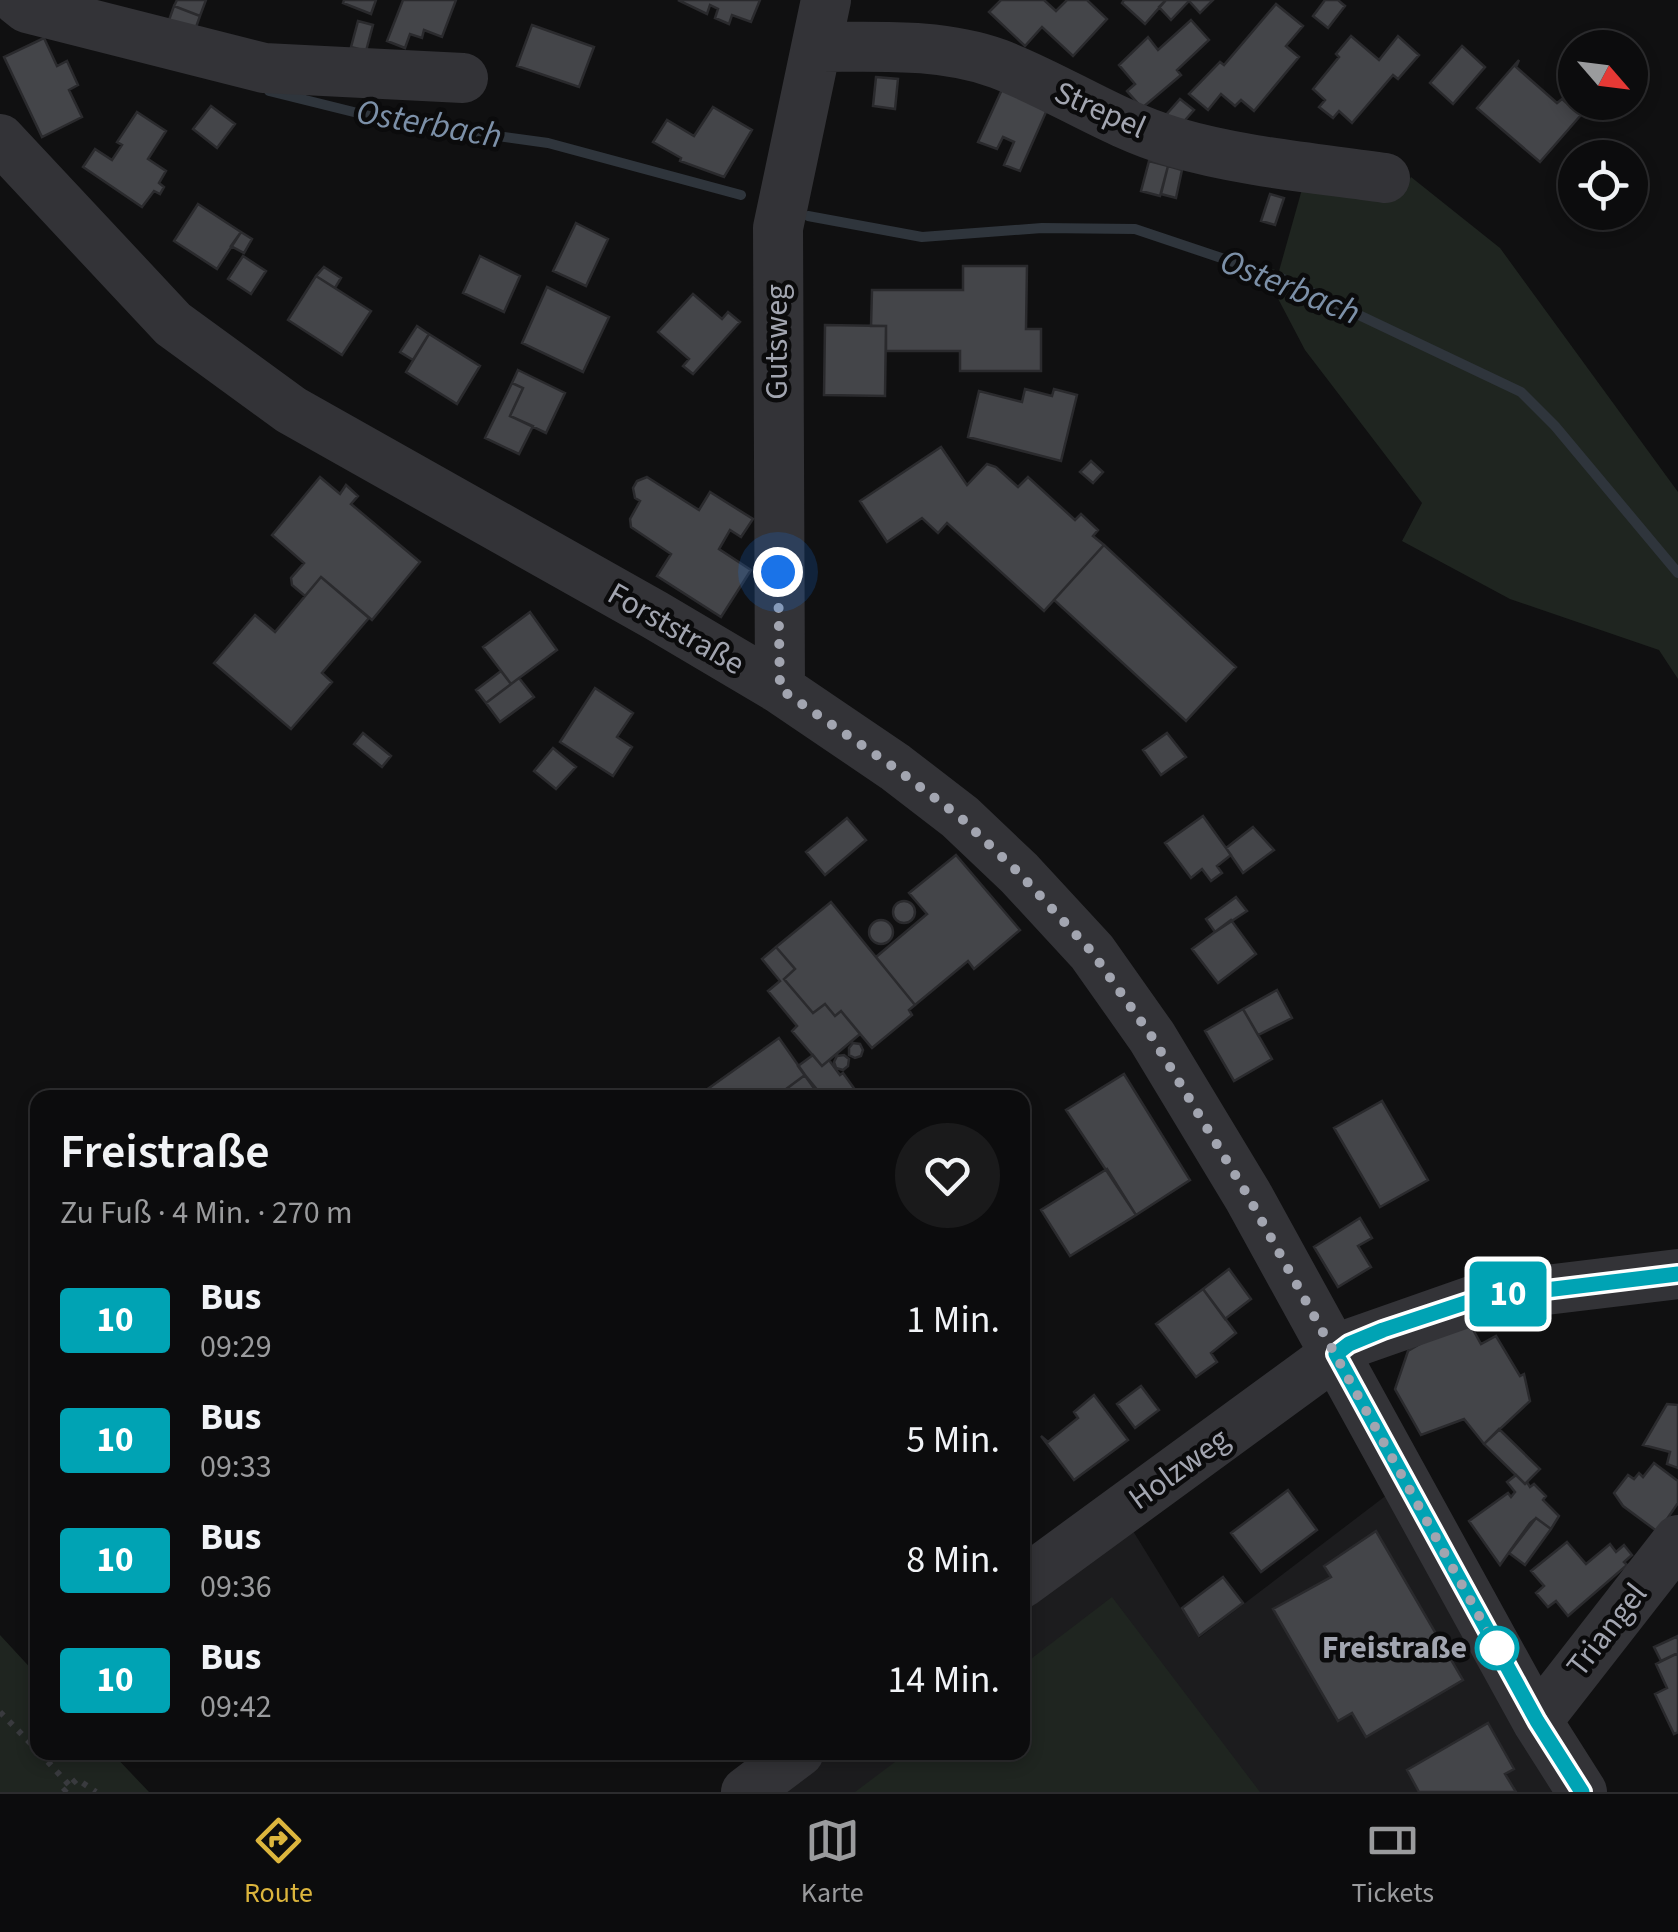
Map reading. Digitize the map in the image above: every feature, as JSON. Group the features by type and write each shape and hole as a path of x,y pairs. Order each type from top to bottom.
{"street":[{"path":"17,0 27,8 264,68 462,78"},
{"name":"Strepel","path":"822,23 912,48 971,55 1028,76 1118,122 1174,142 1226,154 1385,178"},
{"name":"Gutsweg","path":"780,689 778,228 822,23"},
{"name":"Forststraße","path":"3,149 174,324 291,410 780,689 960,817 1019,873 1092,952 1152,1037 1229,1164 1537,1721 1582,1792"},
{"path":"1336,1354 1383,1330 1480,1298 1678,1274"},
{"name":"Holzweg","path":"1030,1577 1336,1354"},
{"name":"Triangel","path":"1537,1721 1678,1540"},
{"path":"746,1792 788,1760"}],"path":[{"path":"0,1712 30,1744"},
{"path":"46,1760 70,1786"},
{"path":"63,1792 76,1779 96,1792"}],"shaded area":[{"path":"1306,175 1402,193 1411,177 1500,248 1678,492 1678,679 1659,650 1510,599 1402,541 1422,503 1305,350 1261,266 1279,271"},
{"path":"1396,1488 1573,1792 735,1792 778,1760 1030,1760 1030,1571 1117,1505 1199,1638"},
{"path":"1112,1597 1260,1792 855,1792 898,1760 1030,1760 1030,1660"},
{"path":"0,1635 30,1667 30,1760 119,1760 149,1792 0,1792"}],"building":[{"path":"177,0 206,0 200,16 174,6"},
{"path":"376,0 371,14 343,3"},
{"path":"403,0 456,0 442,37 424,30 422,38 410,34 405,48 387,41"},
{"path":"678,0 760,0 751,22 732,15 729,24 715,18 718,9 710,5 707,14"},
{"path":"1001,0 1044,0 1056,11 1067,0 1087,0 1107,19 1073,56 1042,27 1025,46 989,12"},
{"path":"1166,0 1145,24 1122,3"},
{"path":"1166,0 1213,0 1200,13 1189,1 1171,20 1159,7"},
{"path":"1325,0 1338,0 1345,6 1328,28 1313,16"},
{"path":"1276,4 1303,26 1286,46 1299,57 1254,111 1241,100 1235,106 1221,94 1208,110 1189,94 1220,62 1224,65"},
{"path":"174,6 200,16 195,30 169,20"},
{"path":"1191,20 1209,40 1177,70 1181,75 1142,108 1127,91 1135,84 1119,65 1148,37 1158,50"},
{"path":"358,21 373,25 366,51 351,47"},
{"path":"532,25 594,47 579,87 517,66"},
{"path":"1351,36 1379,60 1398,36 1419,55 1398,79 1393,75 1352,123 1339,111 1333,118 1319,107 1325,100 1313,89"},
{"path":"44,38 57,66 67,61 78,85 69,90 82,117 42,137 4,57"},
{"path":"1462,46 1485,67 1453,104 1430,83"},
{"path":"1519,60 1516,67 1558,102 1558,120 1577,120 1540,162 1477,108"},
{"path":"876,77 898,79 895,109 873,106"},
{"path":"1005,83 1050,103 1020,171 1004,165 1014,142 1003,137 997,149 978,142"},
{"path":"1180,99 1194,110 1179,127 1165,116"},
{"path":"211,106 235,124 217,148 193,129"},
{"path":"713,107 752,130 724,177 680,161 681,158 653,142 667,120 694,136"},
{"path":"137,112 166,131 148,159 166,171 159,183 164,187 160,194 154,191 142,207 83,167 95,149 112,160 122,145 117,142"},
{"path":"1149,161 1168,166 1160,196 1141,191"},
{"path":"1168,166 1182,170 1176,198 1161,194"},
{"path":"1270,194 1284,198 1275,225 1261,221"},
{"path":"198,204 241,232 217,269 174,241"},
{"path":"576,223 608,239 586,286 553,271"},
{"path":"241,232 252,239 244,253 231,246"},
{"path":"243,256 266,271 251,294 228,279"},
{"path":"480,256 520,276 504,312 463,293"},
{"path":"963,266 1027,266 1026,329 1041,329 1041,371 960,371 960,351 886,351 886,326 871,326 872,290 963,290"},
{"path":"324,267 341,278 335,288 316,276"},
{"path":"316,276 371,311 342,355 288,320"},
{"path":"547,287 609,317 583,372 522,343"},
{"path":"693,294 722,319 728,312 740,322 693,374 683,366 689,359 658,332"},
{"path":"825,325 886,326 885,396 824,395"},
{"path":"417,326 429,334 413,360 400,352"},
{"path":"429,334 480,366 457,404 406,372"},
{"path":"518,370 565,393 546,433 510,416 523,388 512,383"},
{"path":"512,383 523,388 510,416 533,426 519,454 485,438"},
{"path":"1025,389 1052,396 1054,389 1077,395 1061,461 968,437 979,391 1022,402"},
{"path":"941,447 967,485 987,464 1018,487 1028,477 1075,520 1081,514 1098,530 1093,536 1104,545 1044,611 947,523 938,533 922,518 887,542 860,501"},
{"path":"1091,461 1103,472 1093,483 1080,472"},
{"path":"320,477 340,494 346,485 358,496 351,504 420,562 372,620 321,577 305,596 292,585 291,578 304,563 272,535"},
{"path":"647,477 699,510 710,492 753,519 741,537 730,530 719,549 751,570 721,617 657,576 671,554 631,527 630,519 640,501 633,488 637,481"},
{"path":"1104,545 1236,667 1186,721 1054,600"},
{"path":"321,577 369,618 322,673 332,682 291,729 214,663 255,615 275,632"},
{"path":"530,612 557,650 511,684 483,647"},
{"path":"501,671 511,684 486,703 476,690"},
{"path":"519,678 534,697 500,722 486,703"},
{"path":"595,688 633,713 617,737 632,747 613,776 560,742"},
{"path":"363,733 391,756 382,767 354,744"},
{"path":"1167,733 1186,757 1161,775 1143,750"},
{"path":"553,748 576,767 556,789 534,771"},
{"path":"1203,816 1231,855 1217,866 1222,873 1211,881 1202,869 1191,878 1165,843"},
{"path":"847,818 866,840 825,875 806,852"},
{"path":"1253,827 1274,850 1243,873 1226,848"},
{"path":"956,855 1020,930 974,969 968,961 915,1005 876,957 927,914 909,893"},
{"path":"1236,897 1247,911 1215,932 1206,919"},
{"path":"904,901 912,904 912,920 904,923 896,920 893,912 896,904"},
{"path":"831,902 915,1005 909,1010 912,1015 872,1048 841,1011 835,1016 825,1004 813,1013 784,979 795,969 776,947"},
{"path":"881,920 893,932 881,944 869,932"},
{"path":"1231,920 1256,954 1218,983 1192,949"},
{"path":"776,947 795,969 784,979 813,1013 825,1004 835,1016 841,1011 860,1034 822,1066 792,1031 797,1026 768,991 780,981 762,959"},
{"path":"1277,990 1292,1018 1258,1035 1243,1009"},
{"path":"1243,1009 1272,1059 1234,1081 1205,1031"},
{"path":"779,1038 805,1075 785,1090 706,1090"},
{"path":"853,1043 860,1044 861,1056 849,1055"},
{"path":"813,1055 822,1066 829,1060 855,1090 815,1090 798,1066"},
{"path":"837,1056 849,1059 848,1066 843,1070 836,1068"},
{"path":"1124,1074 1190,1180 1136,1215 1066,1110"},
{"path":"805,1075 817,1090 785,1090"},
{"path":"1382,1101 1428,1180 1380,1207 1334,1128"},
{"path":"1107,1169 1136,1215 1070,1256 1041,1210"},
{"path":"1360,1218 1372,1238 1358,1246 1371,1267 1338,1287 1314,1247"},
{"path":"1229,1269 1251,1299 1225,1319 1203,1289"},
{"path":"1203,1289 1236,1333 1211,1353 1217,1362 1196,1377 1156,1324"},
{"path":"1466,1317 1481,1344 1496,1336 1520,1376 1524,1374 1530,1401 1484,1444 1464,1419 1421,1435 1395,1389 1408,1351"},
{"path":"1141,1386 1159,1410 1135,1428 1117,1404"},
{"path":"1094,1395 1128,1440 1074,1480 1041,1436 1048,1442 1078,1418 1074,1412"},
{"path":"1667,1404 1678,1405 1678,1468 1667,1464 1670,1452 1643,1445"},
{"path":"1499,1429 1540,1469 1525,1484 1484,1444"},
{"path":"1654,1463 1678,1481 1678,1503 1658,1532 1623,1506 1614,1493 1628,1475 1634,1479 1639,1473 1643,1477"},
{"path":"1516,1475 1530,1487 1534,1484 1559,1516 1551,1529 1536,1518 1500,1565 1469,1521 1508,1493 1511,1497 1515,1492 1507,1482"},
{"path":"1288,1490 1317,1530 1261,1572 1231,1533"},
{"path":"1536,1518 1551,1529 1525,1565 1509,1553"},
{"path":"1376,1531 1463,1680 1366,1737 1352,1713 1338,1721 1273,1609 1331,1577 1324,1566"},
{"path":"1567,1542 1586,1564 1610,1544 1616,1552 1624,1545 1632,1555 1624,1562 1627,1565 1568,1616 1556,1601 1548,1607 1536,1593 1544,1586 1531,1571"},
{"path":"1223,1577 1243,1603 1199,1636 1182,1608"},
{"path":"1678,1636 1678,1653 1661,1661 1654,1647"},
{"path":"1678,1653 1678,1732 1674,1734 1655,1694 1667,1688 1656,1664"},
{"path":"1488,1723 1514,1769 1505,1774 1516,1792 1419,1792 1407,1770"}],"waterway":[{"name":"Osterbach","path":"269,91 394,122 548,143 741,195"},
{"name":"Osterbach","path":"808,216 922,237 1042,228 1135,229 1281,278 1521,392 1555,426 1678,573"}],"bus line":[{"name":"10","path":"1582,1792 1537,1721 1336,1354 1383,1330 1480,1298 1678,1274"}],"place":[{"name":"Freistraße","path":"1497,1648"}],"route":[{"path":"778,572 780,689 960,817 1019,873 1092,952 1152,1037 1248,1196 1500,1654 1497,1648"}]}
